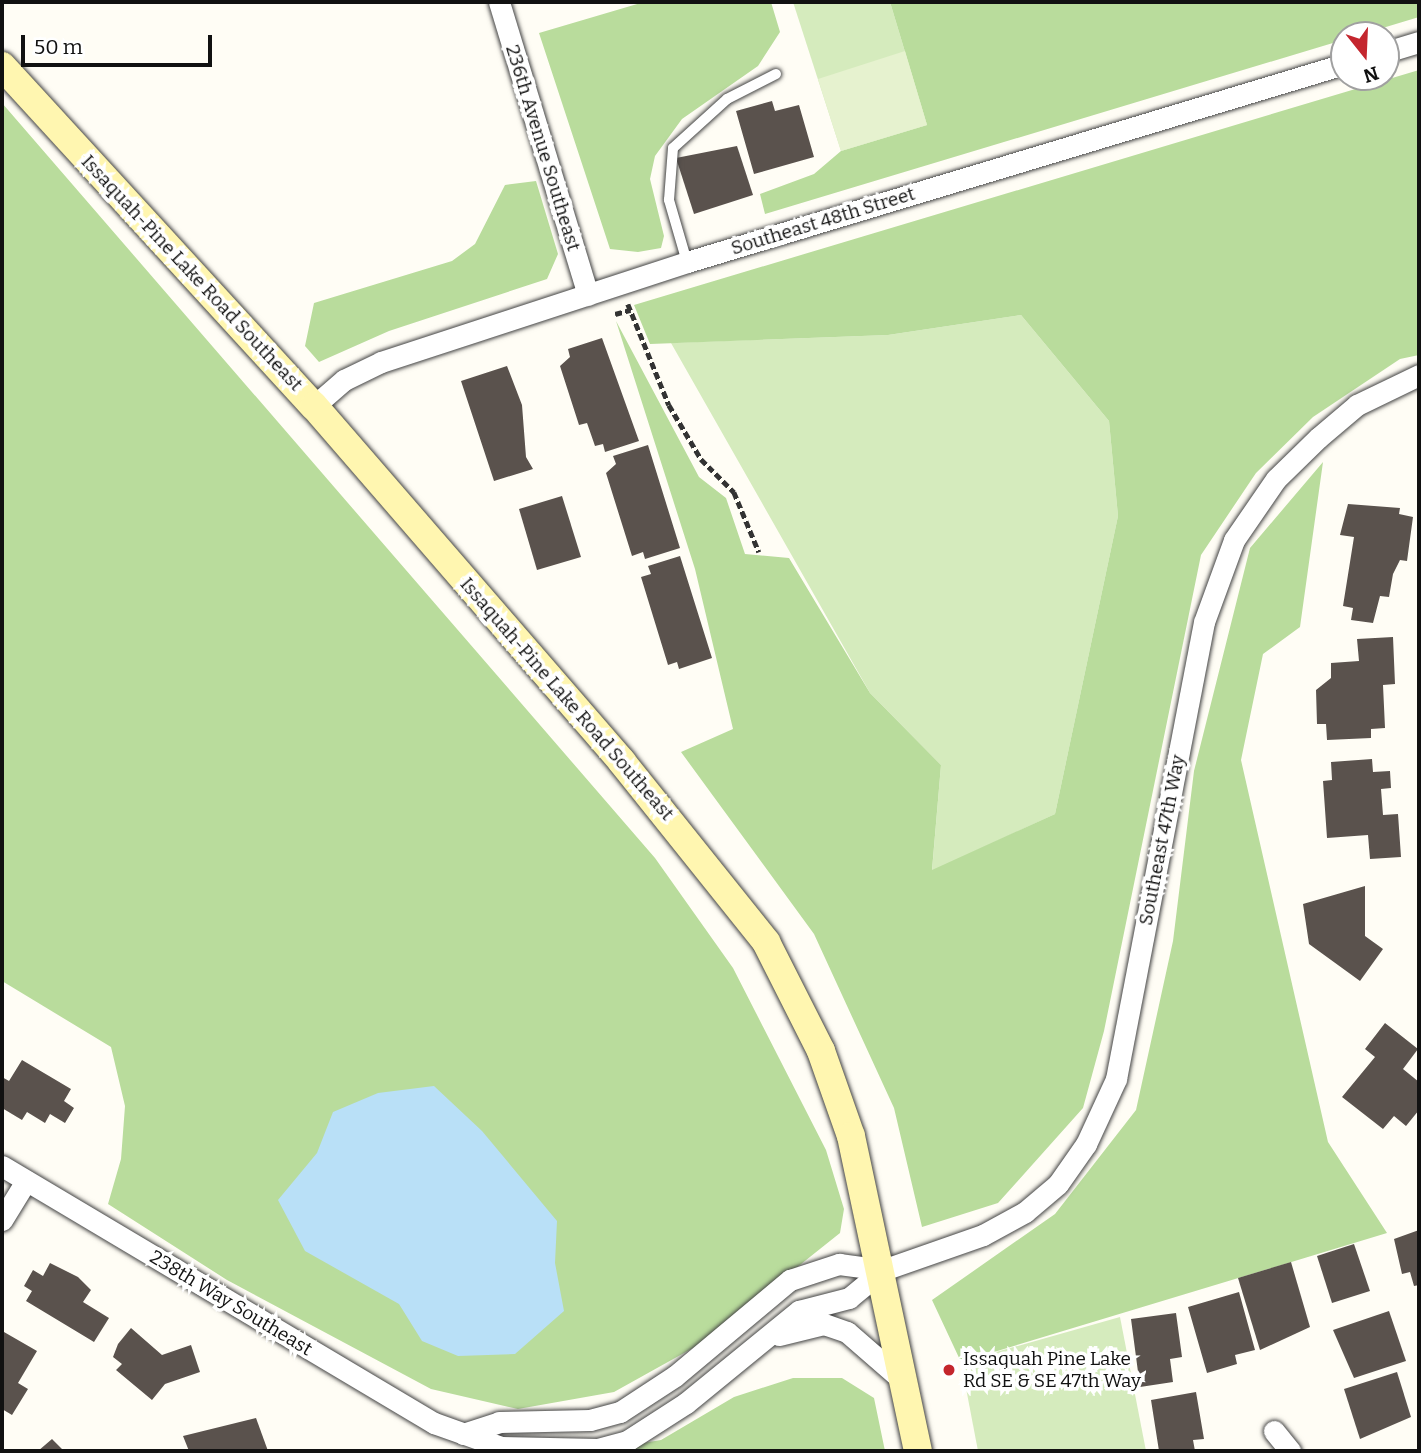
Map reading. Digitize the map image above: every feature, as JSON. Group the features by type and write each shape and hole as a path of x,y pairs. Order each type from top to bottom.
{"main road":[{"name":"Issaquah-Pine Lake Road Southeast","path":"9,80 314,406 622,762 766,942 825,1063 851,1136 883,1270 901,1379 918,1451"}],"street":[{"name":"236th Avenue Southeast","path":"499,2 588,295"},
{"path":"1400,48 1419,42"},
{"name":"Southeast 48th Street","path":"314,406 344,380 381,362 687,262 1330,68"},
{"name":"Southeast 47th Way","path":"883,1270 943,1253 1025,1212 1058,1184 1086,1144 1116,1079 1204,622 1234,540 1276,479 1318,438 1357,405 1419,375"},
{"name":"238th Way Southeast","path":"2,1166 461,1443 501,1447 598,1449 627,1441 686,1403 799,1311 849,1298 883,1270"},
{"path":"2,1220 26,1181"},
{"path":"461,1443 499,1422 590,1420 620,1412 675,1376 790,1280 839,1264 883,1270"},
{"name":"238th Way Southeast","path":"752,1348 798,1327 824,1324 847,1332 901,1379"},
{"path":"1274,1430 1290,1451"}],"lane":[{"path":"687,262 669,200 673,148 727,99 776,74"}],"path":[{"path":"620,284 668,405 701,459 734,492 759,552"},
{"path":"615,314 630,310"}],"green space":[{"path":"644,2 771,2 780,32 758,66 682,119 655,156 650,179 664,236 661,248 638,252 610,249 539,33"},
{"path":"793,2 890,2 927,125 841,151"},
{"path":"890,2 1419,2 1419,17 1400,23 1330,21 1330,44 765,214 760,194 814,174 841,151 927,125"},
{"path":"905,51 927,125 841,151 818,79"},
{"path":"1419,70 1419,355 1400,359 1313,417 1256,473 1201,555 1104,1031 1083,1108 998,1203 922,1227 894,1108 814,934 681,752 733,729 695,569 616,321 699,477 726,498 745,554 789,558 870,693 941,765 932,870 1055,814 1118,516 1109,421 1021,315 888,335 650,344 634,305 1349,91 1400,91 1400,76"},
{"path":"2,103 655,858 733,968 826,1150 844,1209 840,1233 702,1343 614,1392 518,1409 431,1389 227,1280 108,1204 121,1159 125,1106 111,1047 2,981"},
{"path":"536,181 558,254 547,279 389,331 319,362 305,346 314,303 452,261 475,244 505,185"},
{"path":"1021,315 1109,421 1118,516 1055,814 932,871 941,765 870,693 671,343 888,335"},
{"path":"1323,462 1300,627 1263,654 1241,760 1328,1142 1387,1233 961,1362 932,1300 1055,1214 1136,1110 1173,941 1194,771 1250,548"},
{"path":"1120,1317 1146,1451 978,1451 961,1362"},
{"path":"793,1378 842,1378 874,1398 885,1451 596,1451 661,1440 734,1397"}],"water":[{"path":"434,1086 482,1131 557,1221 555,1263 564,1311 515,1354 458,1356 422,1341 399,1304 305,1251 278,1200 317,1153 333,1112 378,1093"}],"building":[{"path":"772,101 775,111 799,105 814,157 754,174 736,111"},
{"path":"737,146 753,195 694,214 676,158"},
{"path":"602,338 639,441 605,452 603,444 595,446 587,423 579,425 560,366 570,357 568,349"},
{"path":"507,366 522,405 526,457 533,469 494,481 461,381"},
{"path":"648,445 680,548 645,559 643,552 632,556 606,473 616,464 613,456"},
{"path":"562,496 581,557 537,570 519,509"},
{"path":"1348,504 1400,508 1399,514 1413,517 1407,561 1400,560 1393,574 1389,597 1380,596 1373,623 1351,620 1353,608 1343,606 1354,537 1340,535"},
{"path":"680,556 712,658 679,669 677,662 668,665 641,577 651,574 648,566"},
{"path":"1393,637 1395,684 1383,685 1385,728 1371,729 1371,738 1327,740 1326,724 1317,724 1316,690 1331,678 1331,663 1359,661 1357,639"},
{"path":"1372,759 1373,772 1390,771 1391,788 1381,789 1383,815 1398,814 1401,857 1370,859 1368,835 1327,838 1323,781 1332,780 1331,762"},
{"path":"1365,886 1365,936 1383,949 1360,981 1309,944 1303,904"},
{"path":"1385,1023 1418,1049 1403,1069 1419,1082 1419,1110 1406,1126 1394,1116 1383,1129 1342,1097 1375,1057 1365,1049"},
{"path":"22,1060 71,1089 64,1101 74,1108 65,1123 50,1114 45,1123 27,1112 22,1120 2,1108 2,1077 9,1081"},
{"path":"1419,1230 1419,1285 1414,1286 1410,1272 1402,1274 1394,1239"},
{"path":"1354,1244 1370,1291 1332,1303 1317,1256"},
{"path":"1291,1262 1310,1327 1260,1350 1238,1278"},
{"path":"50,1263 78,1277 91,1290 83,1302 109,1318 94,1342 26,1301 32,1291 24,1286 33,1270 43,1276"},
{"path":"1239,1292 1255,1350 1235,1355 1237,1364 1207,1373 1188,1307"},
{"path":"1389,1311 1406,1361 1354,1378 1333,1330"},
{"path":"1176,1313 1182,1357 1170,1359 1173,1382 1140,1387 1131,1319"},
{"path":"131,1328 162,1355 191,1345 200,1372 165,1384 152,1400 116,1370 122,1364 113,1357 118,1344"},
{"path":"4,1332 37,1351 18,1383 28,1389 12,1415 2,1409"},
{"path":"1397,1372 1411,1417 1360,1439 1344,1389"},
{"path":"1196,1392 1204,1439 1193,1440 1195,1451 1159,1451 1151,1400"},
{"path":"256,1418 268,1451 189,1451 183,1436"},
{"path":"52,1439 63,1450 73,1451 38,1451"}],"place":[{"name":"Issaquah Pine Lake Rd SE & SE 47th Way","path":"949,1370"}]}
